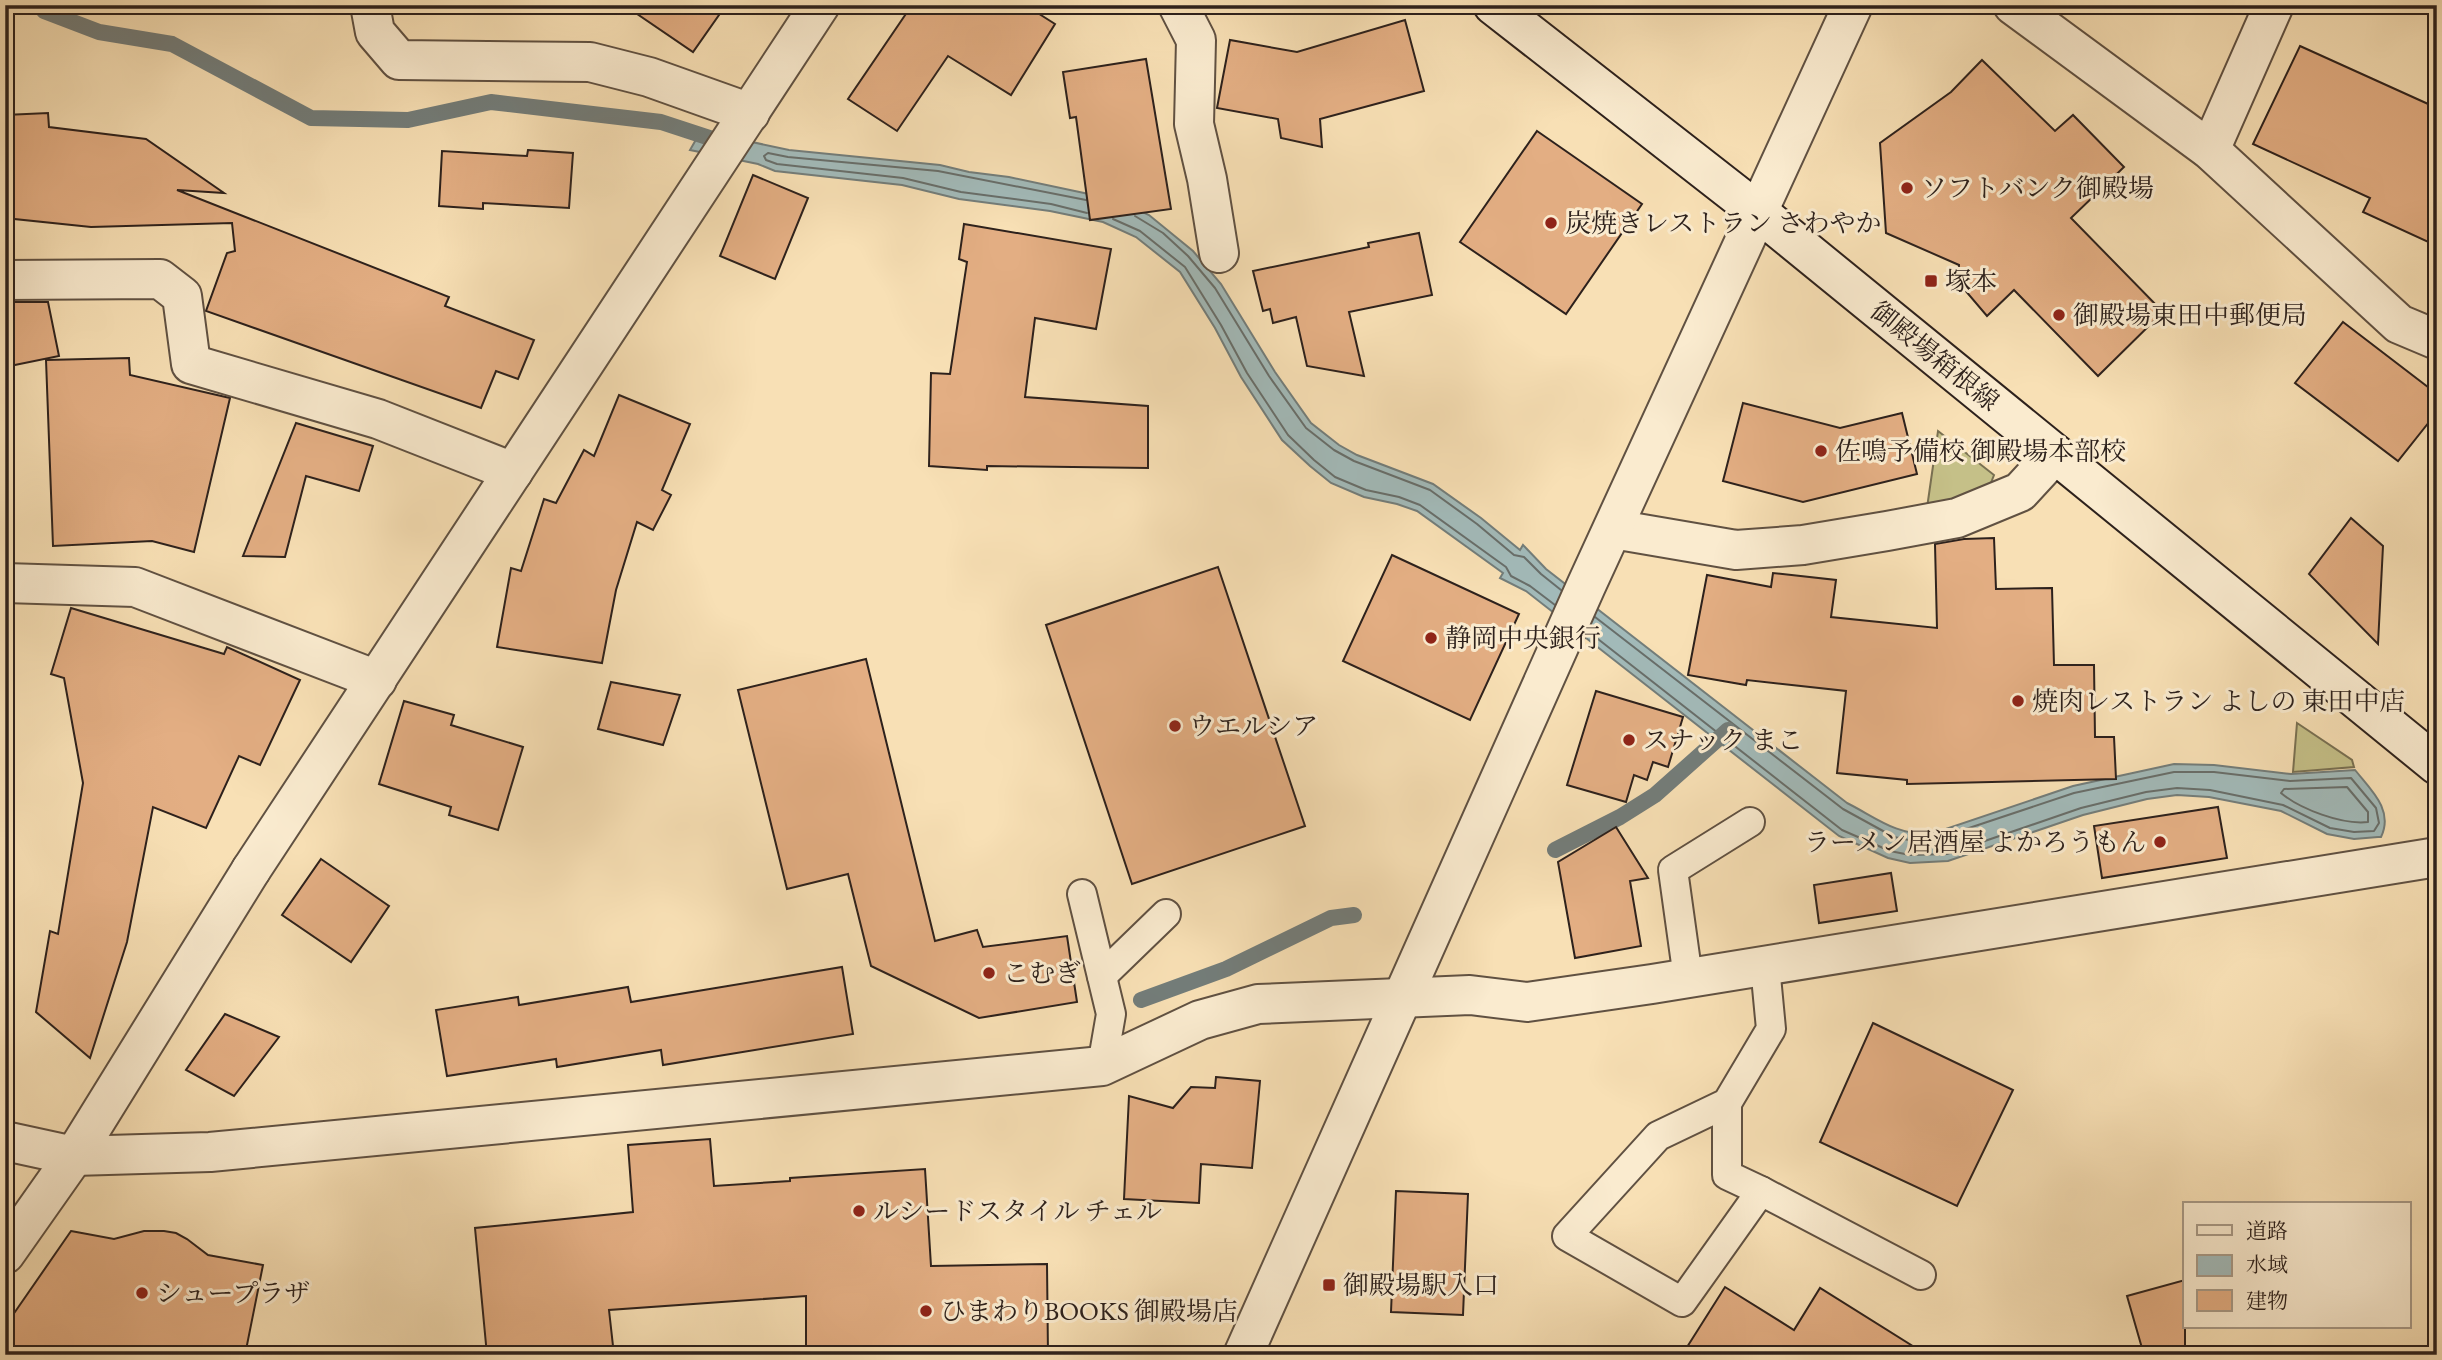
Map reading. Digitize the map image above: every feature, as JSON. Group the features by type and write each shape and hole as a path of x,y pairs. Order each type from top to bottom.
{"street":[{"path":"370,5 375,32 399,60 590,62 649,77 750,113"},
{"path":"5,1254 74,1156 251,870 820,5"},
{"path":"1178,5 1196,40 1194,124 1219,253"},
{"name":"御殿場箱根線","path":"1493,5 1757,211 2437,765"},
{"path":"1244,1355 1586,586 1853,5"},
{"path":"2013,5 2210,150 2399,324 2437,340"},
{"path":"2210,150 2274,5"},
{"path":"5,280 160,279 182,296 191,364 378,419 513,472"},
{"path":"1613,529 1736,550 1802,545 1887,531 1957,518 2020,492 2055,454"},
{"path":"5,583 135,587 377,680"},
{"path":"5,1140 74,1156 210,1152 1102,1066 1200,1020 1258,1003 1470,995 1527,1002 2437,857"}],"lane":[{"path":"1688,978 1673,870 1751,822"},
{"path":"1082,894 1111,1014 1102,1066"},
{"path":"1102,976 1166,914"},
{"path":"1765,966 1771,1029 1727,1103 1727,1175 1921,1275"},
{"path":"1727,1103 1658,1136 1567,1236 1682,1302 1762,1191"}],"shaded area":[{"path":"1938,431 1994,475 1987,493 1927,508"},
{"path":"2297,723 2352,760 2354,767 2293,772"}],"water":[{"path":"701,131 789,150 940,165 1009,177 1117,200 1149,215 1193,251 1221,284 1275,372 1311,423 1357,455 1433,484 1520,550 1523,545 1546,569 1847,803 1897,829 1931,834 2073,786 2174,764 2214,765 2291,774 2355,770 2383,809 2385,818 2381,837 2354,839 2327,834 2281,811 2209,797 2177,795 2147,799 2083,815 1948,861 1910,863 1888,858 1839,836 1526,591 1500,578 1503,573 1417,511 1364,497 1331,483 1310,466 1282,440 1241,377 1215,328 1180,272 1136,237 1103,222 1050,211 959,199 902,185 775,171 758,164 690,150"}],"building":[{"path":"624,5 726,5 693,52"},
{"path":"912,5 1025,5 1055,24 1011,95 948,56 897,131 848,99"},
{"path":"1405,20 1424,91 1320,119 1322,147 1281,138 1278,119 1217,108 1230,40 1297,52"},
{"path":"2300,46 2437,108 2437,246 2363,212 2370,198 2253,144"},
{"path":"1146,59 1171,209 1090,220 1076,117 1070,118 1063,72"},
{"path":"1982,60 2055,131 2073,115 2124,167 2071,218 2163,312 2098,376 2014,290 1987,316 1958,282 1959,265 1886,233 1880,143 1951,92"},
{"path":"48,113 49,127 146,139 224,193 177,190 449,297 445,306 534,340 518,379 496,371 481,408 206,311 227,253 235,251 232,223 91,227 5,218 5,115"},
{"name":"炭焼きレストラン さわやか","path":"1537,131 1642,204 1566,314 1460,242"},
{"path":"528,150 573,153 569,208 483,203 483,209 439,206 442,151 527,156"},
{"path":"753,175 808,198 775,279 720,256"},
{"path":"964,224 1111,249 1096,329 1035,318 1025,397 1148,406 1148,468 987,466 987,470 929,466 931,373 950,374 967,262 959,259"},
{"path":"1419,233 1432,295 1349,312 1364,376 1307,366 1296,317 1273,323 1270,309 1263,311 1253,271 1369,247 1368,243"},
{"path":"5,302 48,302 59,356 5,367"},
{"path":"2343,322 2437,394 2437,412 2398,461 2295,383"},
{"path":"129,358 130,375 230,398 194,552 152,541 53,546 46,360"},
{"path":"619,395 690,424 662,490 671,495 653,530 637,522 616,590 602,663 497,647 511,568 521,571 544,499 556,503 584,450 594,456"},
{"name":"佐鳴予備校 御殿場本部校","path":"1743,403 1840,428 1902,413 1917,474 1803,502 1723,481"},
{"path":"296,423 373,446 359,491 306,476 285,557 243,556"},
{"path":"2351,518 2383,546 2378,644 2309,574"},
{"path":"1994,538 1996,589 2052,588 2054,665 2094,665 2095,737 2114,737 2116,779 1907,784 1907,780 1837,773 1846,691 1747,680 1746,685 1688,675 1707,575 1771,587 1773,573 1836,580 1831,617 1937,628 1935,544"},
{"name":"静岡中央銀行","path":"1392,555 1519,614 1470,720 1343,661"},
{"name":"ウエルシア","path":"1218,567 1305,826 1132,884 1046,625"},
{"path":"71,608 224,654 227,647 300,680 260,765 239,756 206,828 153,807 127,942 90,1058 36,1012 50,931 58,934 83,783 64,678 51,674"},
{"path":"866,659 935,941 977,930 983,947 1067,936 1077,1002 979,1018 871,966 848,874 787,889 738,690"},
{"path":"611,682 680,695 663,745 598,729"},
{"name":"スナック まこ","path":"1596,691 1683,717 1668,767 1653,762 1647,780 1634,775 1626,802 1567,785"},
{"path":"404,701 454,715 451,725 523,747 498,830 449,815 451,807 379,784"},
{"name":"ラーメン居酒屋 よかろうもん","path":"2218,807 2227,858 2102,878 2094,826"},
{"path":"1616,827 1648,878 1630,881 1641,946 1575,958 1558,862"},
{"path":"321,859 389,906 351,962 282,915"},
{"path":"1891,873 1897,911 1819,923 1814,885"},
{"path":"842,967 853,1034 663,1065 661,1050 557,1067 556,1059 447,1076 436,1010 518,997 519,1005 628,987 631,1002"},
{"path":"225,1014 279,1037 234,1096 186,1070"},
{"path":"1873,1023 2013,1090 1957,1206 1820,1142"},
{"path":"1216,1077 1260,1081 1252,1168 1201,1164 1199,1203 1124,1199 1129,1096 1173,1108 1191,1087 1215,1088"},
{"path":"710,1139 714,1186 925,1169 931,1266 1047,1264 1048,1355 806,1355 806,1296 609,1310 614,1355 487,1355 475,1228 633,1212 628,1145"},
{"path":"1396,1191 1468,1194 1463,1315 1391,1312"},
{"name":"シュープラザ","path":"71,1231 114,1239 144,1231 176,1233 208,1255 263,1265 245,1355 5,1355 8,1322"},
{"path":"2183,1281 2185,1355 2144,1355 2127,1296"},
{"path":"1725,1287 1794,1330 1820,1288 1927,1355 1682,1355"}],"waterway":[{"path":"39,5 44,11 99,32 172,44 311,118 408,120 491,102 661,122 719,141"},
{"path":"1555,850 1620,817 1655,795 1728,730"},
{"path":"1141,1000 1226,969 1331,918 1354,915"}],"place":[{"name":"ソフトバンク御殿場","path":"1907,188"},
{"name":"炭焼きレストラン さわやか","path":"1551,223"},
{"name":"塚本","path":"1931,281"},
{"name":"御殿場東田中郵便局","path":"2059,315"},
{"name":"佐鳴予備校 御殿場本部校","path":"1821,451"},
{"name":"静岡中央銀行","path":"1431,638"},
{"name":"焼肉レストラン よしの 東田中店","path":"2018,701"},
{"name":"ウエルシア","path":"1175,726"},
{"name":"スナック まこ","path":"1629,740"},
{"name":"ラーメン居酒屋 よかろうもん","path":"2160,842"},
{"name":"こむぎ","path":"989,973"},
{"name":"ルシードスタイル チェル","path":"859,1211"},
{"name":"御殿場駅入口","path":"1329,1285"},
{"name":"シュープラザ","path":"142,1293"},
{"name":"ひまわりBOOKS 御殿場店","path":"926,1311"}]}
